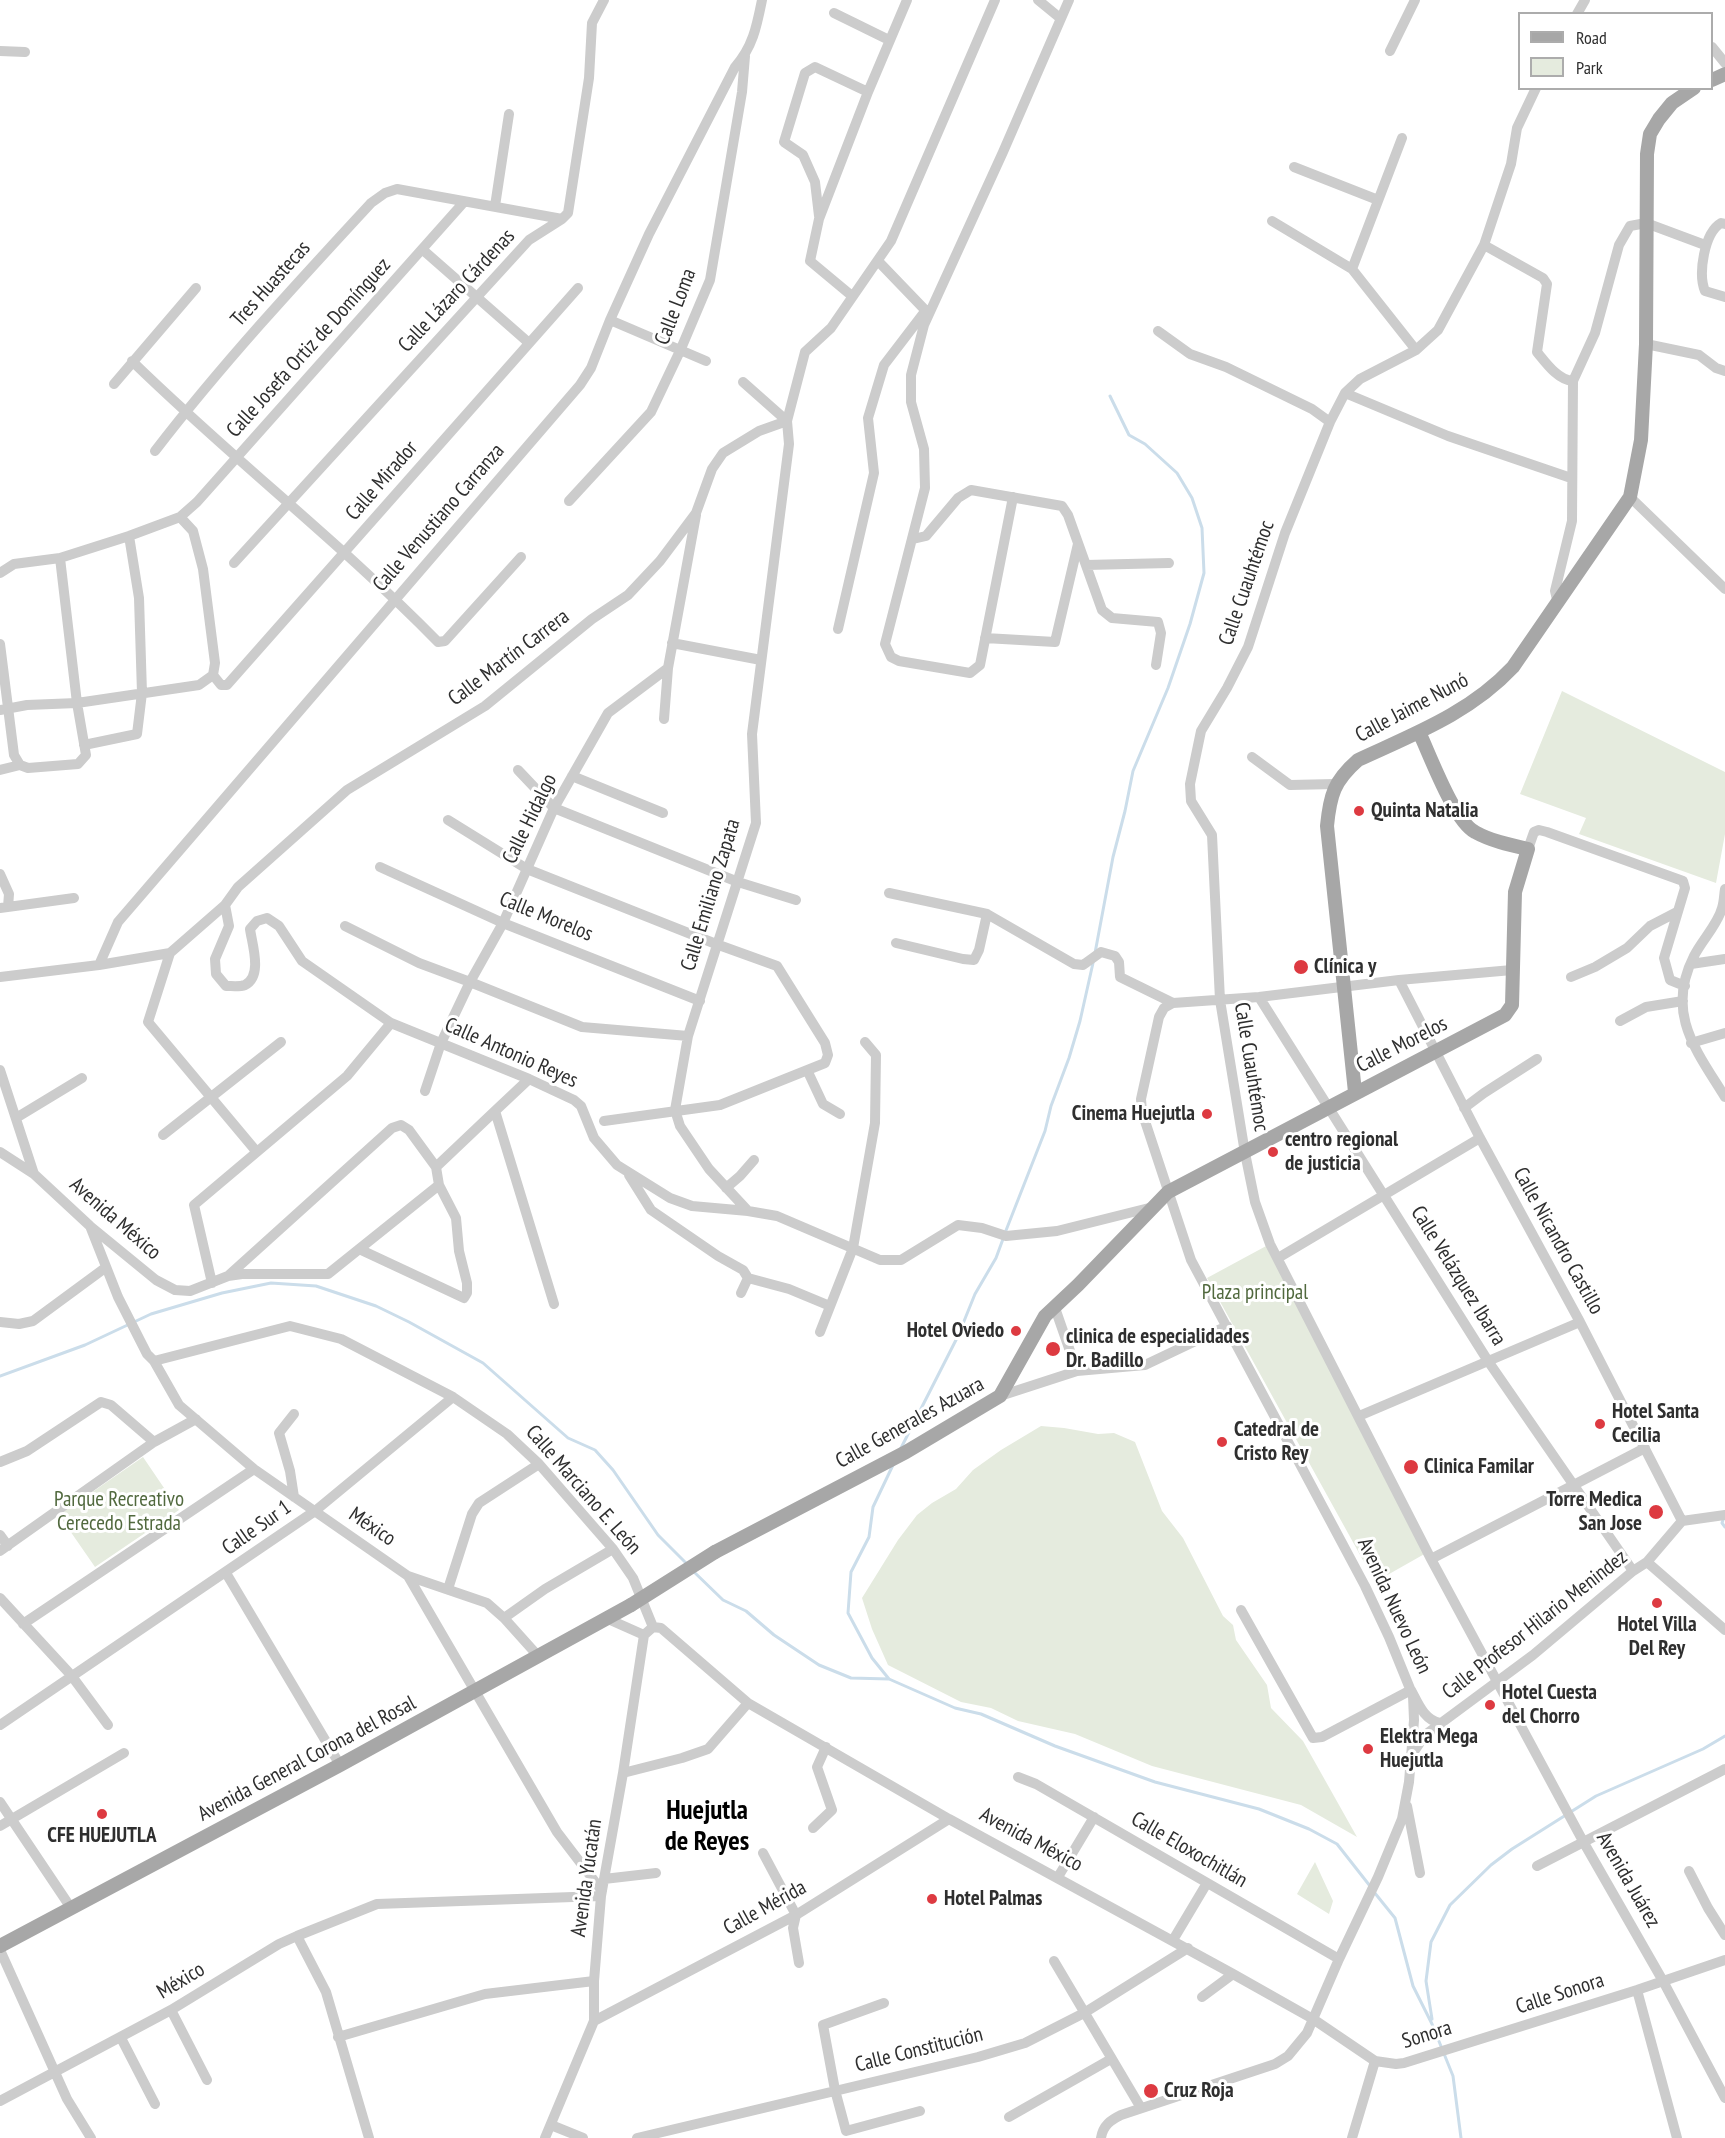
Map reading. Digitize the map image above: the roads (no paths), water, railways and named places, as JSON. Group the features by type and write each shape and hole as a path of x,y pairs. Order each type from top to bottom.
{"main road":[{"path":"1630,497 1641,440 1646,344 1647,154 1650,134 1672,103 1691,90"},
{"name":"Calle Jaime Nunó","path":"1354,1092 1327,826 1329,804 1335,784 1358,760 1466,708 1495,686 1513,667 1558,604 1630,497"},
{"path":"1419,732 1453,807 1473,831 1497,841 1528,849"},
{"name":"Calle Morelos","path":"1000,1396 1045,1316 1168,1192 1329,1108 1354,1092 1435,1052 1509,1010 1512,1005 1515,892 1528,849"},
{"name":"Calle Generales Azuara","path":"632,1605 715,1552 906,1452 1000,1396"},
{"name":"Avenida General Corona del Rosal","path":"0,1948 70,1908 340,1766 632,1605"}],"street":[{"path":"562,219 568,213 589,78 592,23 604,0"},
{"path":"745,56 754,36 762,0"},
{"path":"852,296 810,261 819,219 868,92 907,0"},
{"name":"Calle Emiliano Zapata","path":"675,1110 687,1036 756,823 752,734 789,444 787,421 805,352 831,328 891,241 995,0"},
{"path":"1038,0 1060,18"},
{"path":"1013,497 980,665 970,673 899,661 891,657 885,644 925,488 924,449 911,402 911,375 928,313 1003,152 1069,0"},
{"path":"1390,51 1415,0"},
{"path":"834,13 889,40"},
{"path":"1713,48 1725,63"},
{"path":"0,51 25,52"},
{"name":"Calle Venustiano Carranza","path":"99,965 118,922 580,385 591,368 649,234 735,67 745,56"},
{"name":"Calle Loma","path":"568,501 651,412 710,280 742,92 745,56"},
{"path":"819,219 815,182 803,155 784,142 805,73 815,67 868,92"},
{"name":"Calle Cuauhtémoc","path":"1359,1416 1270,1244 1255,1202 1220,1000 1212,835 1191,801 1190,784 1201,730 1227,688 1248,647 1285,532 1330,422 1345,393 1360,379 1416,350 1438,330 1484,245 1511,164 1517,128 1535,90"},
{"path":"495,206 509,114"},
{"path":"1352,269 1402,138"},
{"path":"1294,167 1378,200"},
{"name":"Tres Huastecas","path":"155,451 296,285 371,203 385,193 397,189 562,219"},
{"name":"Calle Josefa Ortiz de Domínguez","path":"180,517 197,502 464,202"},
{"name":"Calle Lázaro Cárdenas","path":"234,563 529,240 562,219"},
{"path":"1272,221 1352,269 1416,350"},
{"path":"1558,604 1555,591 1572,521 1573,381 1595,333 1619,245 1630,226 1646,223 1705,246"},
{"path":"1723,224 1716,226 1705,246 1702,284 1705,291 1725,297"},
{"path":"1484,245 1543,278 1547,284 1537,352 1545,363 1565,380 1573,381"},
{"path":"423,250 530,343"},
{"path":"879,261 928,313"},
{"path":"114,384 196,288"},
{"name":"Calle Mirador","path":"213,675 221,685 227,685 578,288"},
{"path":"838,629 874,473 868,417 884,365 923,314 928,313"},
{"path":"610,320 706,361"},
{"path":"1158,331 1190,354 1226,367 1280,393 1312,409 1330,422"},
{"path":"1646,344 1699,355 1716,368 1725,371"},
{"path":"132,361 185,413 345,553 438,642 445,641 522,557"},
{"path":"742,382 787,421"},
{"path":"1345,393 1448,436 1571,478"},
{"name":"Calle Martín Carrera","path":"170,953 225,906 238,887 348,790 484,706 592,619 628,594 660,561 696,513 712,469 723,453 759,431 787,421"},
{"path":"913,539 926,536 958,498 971,490 1062,506 1068,514 1102,609 1112,618 1158,622 1161,633 1156,665"},
{"path":"1630,497 1725,589"},
{"path":"664,719 668,668 696,513"},
{"path":"0,573 14,564 60,558 180,517 193,531 203,569 215,663 213,675 199,685 77,703 27,705 4,710"},
{"path":"84,745 137,734 142,693 139,598 129,536"},
{"path":"985,638 1055,642 1078,543"},
{"path":"0,770 20,765 28,768 78,764 86,755 77,703 60,558"},
{"path":"1086,565 1169,563"},
{"path":"672,643 761,660"},
{"path":"0,644 4,710 14,755 20,765"},
{"name":"Calle Hidalgo","path":"425,1091 441,1043 470,981 503,923 554,808 608,713 668,668"},
{"path":"1252,757 1290,785 1335,784"},
{"path":"518,770 554,808 738,882 796,900"},
{"path":"572,776 663,813"},
{"path":"448,820 527,869 777,966 825,1043 828,1055 825,1063 808,1072 720,1105 604,1121"},
{"path":"1528,849 1534,832 1539,830 1683,881 1685,888 1664,958 1670,980 1685,986"},
{"name":"Calle Morelos","path":"380,867 503,923 700,1001"},
{"path":"0,874 9,894 4,908 74,898"},
{"path":"1725,889 1722,909 1691,964 1683,1001 1684,1024 1691,1043 1725,1097"},
{"path":"889,893 987,914 1074,964 1083,965 1101,952 1115,956 1119,962 1120,977 1168,1006 1399,980 1512,970"},
{"name":"Calle Antonio Reyes","path":"225,906 230,926 215,959 216,974 226,986 243,986 251,981 256,971 250,929 257,921 267,918 279,926 302,961 391,1023 529,1079 574,1100 581,1106 594,1138 617,1165 670,1198 693,1206 777,1216 880,1260 901,1260 958,1225 982,1228 1006,1236 1057,1231 1153,1206"},
{"path":"1570,977 1594,967 1627,948 1650,926 1677,912"},
{"path":"896,943 974,960 979,950 987,914"},
{"path":"345,926 419,963 470,981 582,1027 687,1036"},
{"path":"0,976 99,965 170,953 148,1022 256,1151"},
{"path":"1691,964 1725,959"},
{"name":"Calle Nicandro Castillo","path":"1399,980 1464,1108 1580,1322 1683,1520"},
{"name":"Calle Velázquez Ibarra","path":"1259,997 1488,1361 1633,1571"},
{"path":"1620,1021 1646,1007 1683,1001"},
{"path":"1168,1006 1159,1017 1141,1099 1142,1112 1168,1192"},
{"path":"212,1283 194,1205 347,1076 391,1023"},
{"path":"1691,1043 1725,1033"},
{"path":"163,1136 281,1042"},
{"path":"820,1332 853,1248 875,1124 876,1055 865,1042"},
{"path":"1464,1108 1538,1059"},
{"path":"0,1070 34,1174"},
{"path":"808,1072 823,1104 840,1114"},
{"path":"16,1118 82,1078"},
{"path":"436,1167 529,1079"},
{"path":"675,1110 680,1126 709,1169 748,1211"},
{"path":"495,1111 554,1304"},
{"path":"228,1276 392,1128 401,1125 410,1130 436,1167 440,1185 456,1218 459,1251 467,1283 467,1293 464,1298 359,1249"},
{"path":"1278,1258 1480,1138"},
{"name":"Avenida México","path":"0,1152 34,1174 90,1226 156,1280 176,1290 190,1290 228,1276"},
{"path":"726,1188 754,1160"},
{"path":"627,1172 651,1210 718,1256 743,1270 748,1278 789,1289 830,1306"},
{"path":"228,1276 328,1274 440,1185"},
{"name":"Avenida Nuevo León","path":"1101,2138 1104,2127 1109,2121 1141,2108 1275,2064 1299,2045 1378,1877 1402,1819 1414,1720 1411,1689 1365,1586 1191,1260 1168,1192"},
{"name":"México","path":"90,1226 118,1297 179,1405 254,1469 408,1576 557,1832 602,1894"},
{"path":"0,1322 19,1324 33,1321 105,1268"},
{"path":"741,1293 748,1278"},
{"path":"1054,1308 1077,1371"},
{"path":"1359,1416 1580,1322"},
{"name":"Calle Marciano E. León","path":"151,1357 290,1326 340,1339 453,1397 507,1434 539,1464 613,1549 633,1578 657,1628"},
{"name":"Calle Generales Azuara","path":"1000,1396 1077,1371 1145,1365 1227,1326"},
{"name":"Calle Sur 1","path":"71,1675 226,1573 315,1511 453,1397"},
{"path":"0,1462 27,1451 101,1402 111,1406 154,1442"},
{"path":"294,1414 279,1433 290,1471 294,1497"},
{"name":"Avenida Juárez","path":"1359,1416 1431,1559 1581,1838 1663,1981 1725,2098"},
{"path":"0,1535 4,1549 154,1442 196,1419"},
{"path":"1431,1559 1645,1448"},
{"path":"448,1589 472,1514 479,1503 539,1464"},
{"path":"23,1624 254,1469"},
{"path":"1683,1520 1725,1515"},
{"name":"Calle Profesor Hilario Menindez","path":"1410,1759 1421,1739 1440,1723 1498,1682 1647,1562 1683,1520"},
{"path":"504,1618 545,1589 613,1549"},
{"path":"1647,1562 1725,1630"},
{"path":"226,1573 340,1766"},
{"path":"408,1576 487,1603 504,1618 539,1657"},
{"path":"0,1598 71,1675 108,1725"},
{"path":"1242,1610 1313,1738 1322,1737 1411,1689 1426,1716 1440,1723"},
{"path":"608,1618 644,1635 657,1628"},
{"name":"Avenida México","path":"657,1628 748,1702 949,1819 1188,1948 1312,2019 1375,2061 1396,2064"},
{"name":"Avenida Yucatán","path":"545,2138 594,2021 594,1981 602,1894 644,1635"},
{"path":"0,1725 71,1675"},
{"path":"623,1773 708,1749 748,1702"},
{"path":"813,1828 832,1810 817,1767 826,1747"},
{"path":"0,1826 124,1753"},
{"path":"1537,1866 1581,1838 1725,1769"},
{"name":"Calle Eloxochitlán","path":"1018,1777 1036,1784 1339,1959"},
{"path":"1406,1800 1420,1873"},
{"path":"0,1802 70,1908"},
{"path":"1058,1877 1094,1817"},
{"name":"Calle Mérida","path":"594,2021 796,1915 949,1819"},
{"path":"763,1853 796,1915 793,1928 799,1963"},
{"path":"1689,1871 1707,1908 1725,1935"},
{"path":"604,1879 656,1873"},
{"path":"1173,1940 1207,1883"},
{"name":"México","path":"0,2101 121,2038 297,1936 377,1904 602,1894"},
{"path":"297,1936 326,1992 369,2138"},
{"path":"0,1948 55,2072 91,2138"},
{"name":"Calle Constitución","path":"638,2138 978,2057 1025,2043 1084,2013 1188,1948"},
{"name":"Calle Sonora","path":"1468,2043 1725,1960"},
{"path":"1054,1961 1141,2108"},
{"path":"1202,1996 1233,1974"},
{"path":"338,2037 485,1994 594,1981"},
{"path":"1637,1990 1677,2138"},
{"path":"884,2003 823,2025 835,2090 846,2131 920,2111"},
{"path":"171,2010 207,2080"},
{"path":"121,2038 155,2104"},
{"name":"Sonora","path":"1396,2064 1468,2043"},
{"path":"1009,2117 1111,2059"},
{"path":"1352,2138 1375,2061"},
{"path":"551,2125 582,2138"}],"waterway":[{"path":"1095,953 1113,857 1133,771 1168,688 1190,624 1204,573 1202,528 1192,498 1177,473 1145,444 1129,435 1110,396"},
{"path":"1005,1233 1045,1131 1051,1106 1069,1058 1093,963"},
{"path":"901,1448 958,1336 975,1294 996,1258 1003,1239"},
{"path":"0,1376 85,1345 151,1314 222,1293 271,1283 316,1286 376,1306 483,1363 568,1438 595,1450 613,1470 658,1535 688,1565"},
{"path":"889,1679 872,1658 848,1613 851,1572 869,1537 873,1507 893,1465"},
{"path":"1724,1517 1722,1523 1725,1527"},
{"path":"692,1570 723,1600 746,1611 774,1635 819,1665 851,1678 889,1679 955,1708 981,1714 1055,1746 1155,1782 1259,1809 1309,1829 1337,1844 1370,1886"},
{"path":"1432,2019 1426,1981 1431,1942 1450,1905 1491,1865 1512,1849 1596,1796 1703,1749 1725,1736"},
{"path":"1374,1892 1395,1918 1413,1986 1432,2024 1453,2076 1461,2138"}],"place":[{"name":"Quinta Natalia","path":"1359,811"},
{"name":"Clínica y","path":"1301,967"},
{"name":"Cinema Huejutla","path":"1207,1114"},
{"name":"centro regional de justicia","path":"1273,1152"},
{"name":"Hotel Oviedo","path":"1016,1331"},
{"name":"clinica de especialidades Dr. Badillo","path":"1053,1349"},
{"name":"Hotel Santa Cecilia","path":"1600,1424"},
{"name":"Catedral de Cristo Rey","path":"1222,1442"},
{"name":"Clinica Familar","path":"1411,1467"},
{"name":"Torre Medica San Jose","path":"1656,1512"},
{"name":"Hotel Villa Del Rey","path":"1657,1603"},
{"name":"Hotel Cuesta del Chorro","path":"1490,1705"},
{"name":"Elektra Mega Huejutla","path":"1368,1749"},
{"name":"CFE HUEJUTLA","path":"102,1814"},
{"name":"Hotel Palmas","path":"932,1899"},
{"name":"Cruz Roja","path":"1151,2091"}],"district":[{"name":"Huejutla de Reyes","path":"707,1826"}],"park label":[{"name":"Plaza principal","path":"1255,1293"},
{"name":"Parque Recreativo Cerecedo Estrada","path":"119,1512"}]}
